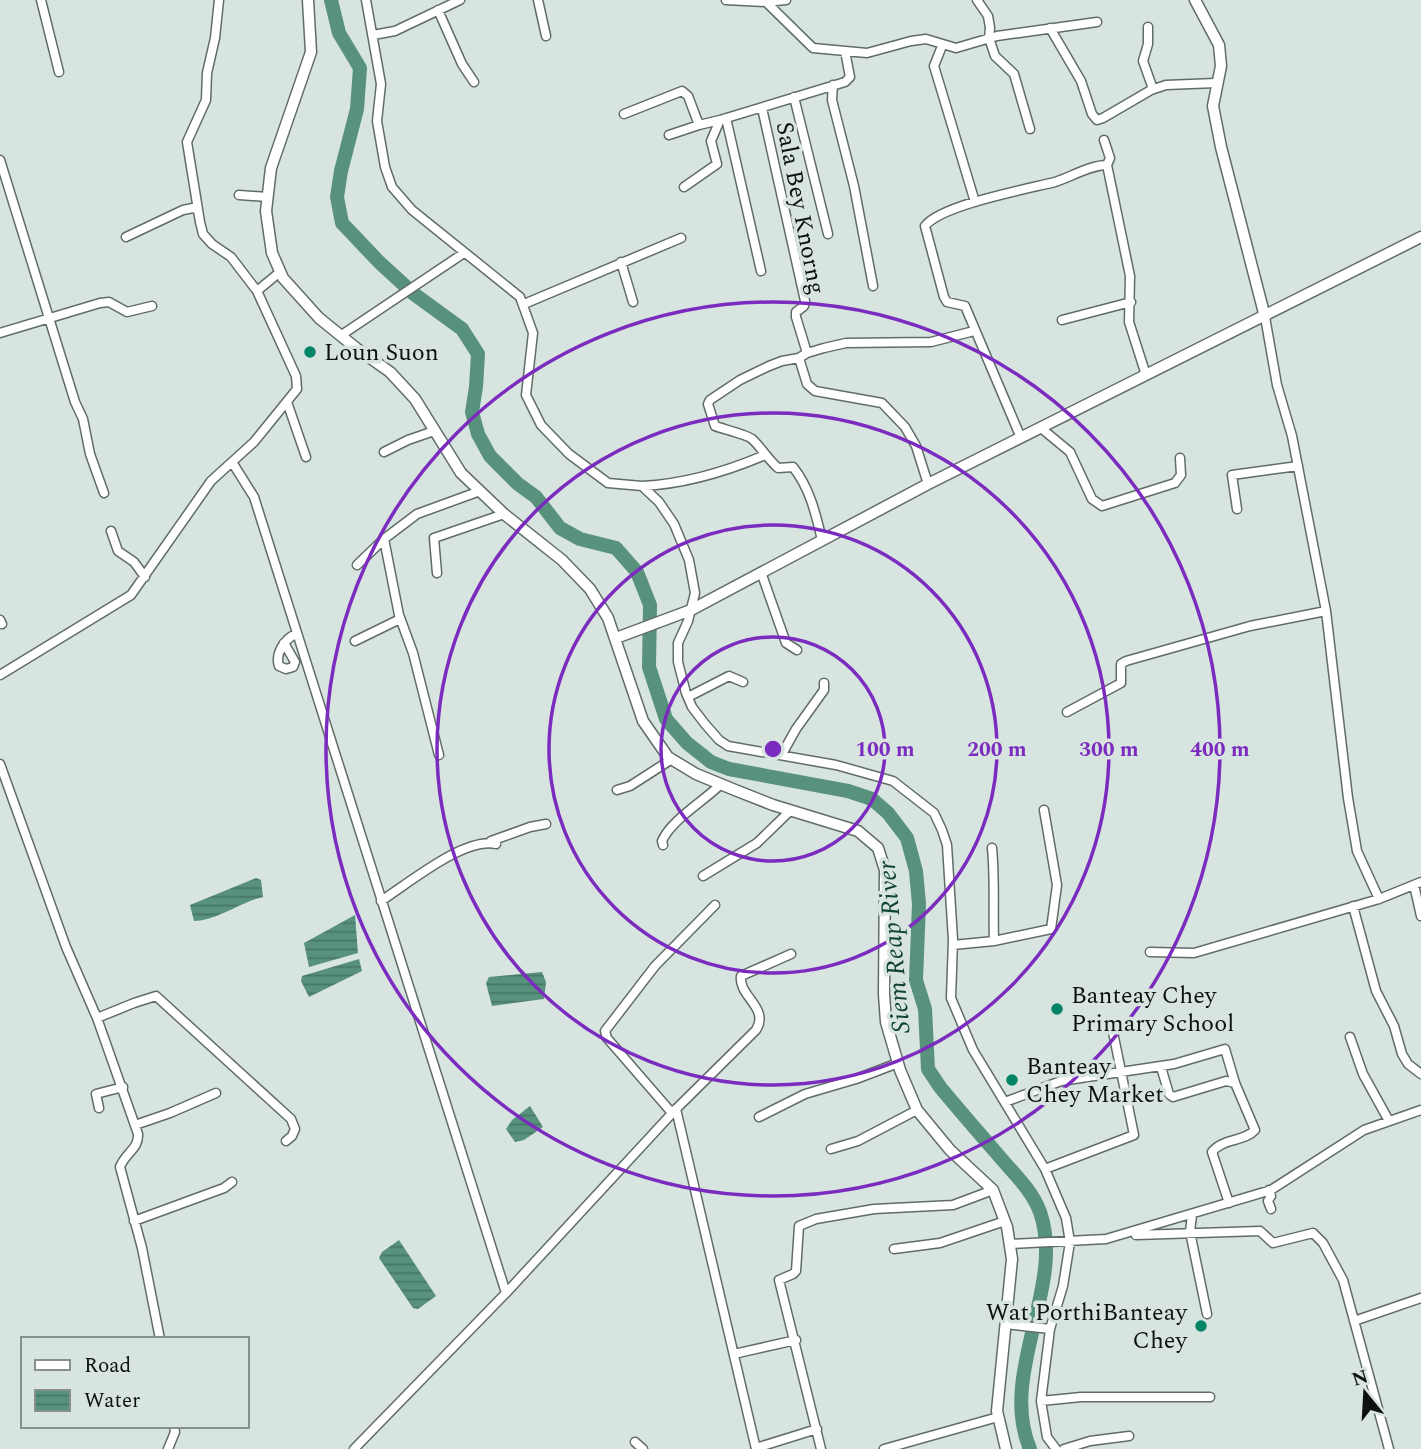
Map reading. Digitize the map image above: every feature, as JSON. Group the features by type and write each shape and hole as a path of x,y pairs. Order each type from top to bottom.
{"street":[{"path":"41,0 59,72"},
{"path":"0,675 124,601 145,577 211,481 254,442 297,389 296,376 257,291 231,257 203,234 198,210 187,142 206,100 207,74 215,38 219,0"},
{"path":"308,0 311,52 271,168 266,211 272,253 280,272 319,318 390,372 415,399 461,473 504,514 562,560 590,589 608,618 643,720 659,746 672,760 721,784 858,831 871,840 880,853 885,870 886,1022 898,1063 917,1110 950,1150 993,1191 1005,1221 1010,1244 1012,1259 998,1390 998,1418 1006,1449"},
{"path":"366,0 381,84 377,121 385,167 392,187 412,210 513,290 524,304 533,333 526,394 541,425 569,454 608,483 642,486 670,484 724,471 765,456"},
{"path":"373,35 396,31 460,0"},
{"path":"538,0 546,36"},
{"path":"731,0 786,0"},
{"path":"977,0 990,23 989,38 995,56 1013,74 1030,129"},
{"path":"1195,0 1219,45 1221,58 1213,106 1221,147 1267,316 1277,385 1298,466 1326,611 1348,798 1357,851 1371,882 1373,899"},
{"path":"766,2 813,48 867,53 926,39 942,46 956,48 989,38 1097,22"},
{"path":"438,10 462,64 474,82"},
{"path":"1148,27 1148,44 1143,61 1153,89"},
{"path":"1050,28 1081,81 1094,118 1103,118 1153,89 1166,85 1216,83"},
{"path":"942,46 934,66 975,201"},
{"path":"669,135 845,82 850,77 845,51"},
{"path":"833,85 832,100 854,186 873,286"},
{"path":"624,114 682,91 688,96 699,125"},
{"path":"794,97 828,234"},
{"name":"Sala Bey Knorng","path":"762,108 805,301 804,306 796,312 796,317 807,384 815,391 882,403 905,427 916,446 928,484"},
{"path":"684,187 717,164 711,141 723,119"},
{"path":"723,119 761,271"},
{"path":"1104,140 1110,158 1107,166 1129,267 1129,322 1146,375"},
{"path":"0,160 104,493"},
{"path":"1021,438 965,306 947,302 944,297 925,230 931,220 975,201 1107,166"},
{"path":"239,195 268,197"},
{"path":"126,237 183,210 198,210"},
{"path":"616,638 687,611 928,484 1421,237"},
{"path":"524,304 681,238"},
{"path":"340,336 464,253"},
{"path":"621,262 633,302"},
{"path":"257,291 280,272"},
{"path":"0,333 109,302 127,312 152,306"},
{"path":"1062,320 1131,302"},
{"path":"822,540 800,475 793,467 778,468 753,439 715,426 708,404 710,400 740,380 769,366 803,355 846,344 930,342 974,331"},
{"path":"287,402 306,457"},
{"path":"1041,428 1070,452 1092,499 1102,506 1175,483 1181,475 1180,457"},
{"path":"384,452 434,431"},
{"path":"232,462 254,497 506,1293"},
{"path":"1237,509 1232,475 1298,466"},
{"path":"642,486 659,502 684,545 695,593 678,643 678,662 692,707 711,732 728,746 867,772 893,781 934,813 947,845 953,945 951,998 973,1050 1045,1169 1066,1218 1070,1242 1063,1286 1046,1329 1041,1401 1048,1437 1056,1449"},
{"path":"358,565 384,539 417,514 480,491"},
{"path":"437,573 434,538 504,514"},
{"path":"111,531 118,551 134,562 145,577"},
{"path":"384,539 400,619 413,653 439,755"},
{"path":"761,572 786,643 797,650"},
{"path":"1067,712 1090,698 1119,686 1121,664 1126,660 1250,626 1326,611"},
{"path":"355,640 400,619"},
{"path":"284,643 296,634"},
{"path":"688,697 729,676 743,682"},
{"path":"782,754 796,729 824,691 824,683"},
{"path":"617,790 639,781 672,760"},
{"path":"0,764 66,947 97,1018 135,1125 139,1141 120,1167 150,1284 160,1337"},
{"path":"663,845 662,841 670,828 721,784"},
{"path":"703,876 757,844 791,810"},
{"path":"953,945 994,941 1048,930 1053,923 1057,885 1044,810"},
{"path":"381,901 459,850 478,842 492,843 530,827 546,824"},
{"path":"992,848 996,882 993,904 994,941"},
{"path":"1150,952 1194,953 1418,884 1421,916"},
{"path":"715,905 655,967 605,1031 607,1038 674,1111 756,1449 817,1429"},
{"path":"1353,906 1376,991 1394,1026 1402,1054 1408,1064 1421,1074"},
{"path":"355,1449 506,1293 674,1111 760,1024 758,1010 740,983 741,976 791,954"},
{"path":"97,1018 156,996 291,1119 295,1129 286,1141"},
{"path":"1045,1169 1134,1135 1113,1032"},
{"path":"1350,1037 1363,1074 1389,1121"},
{"path":"1005,1102 1061,1081 1161,1067 1225,1049 1235,1083 1255,1129 1247,1136 1219,1145 1212,1152 1229,1203"},
{"path":"758,1116 806,1094 898,1063"},
{"path":"1161,1067 1169,1094 1173,1097 1226,1081 1235,1083"},
{"path":"99,1108 96,1094 123,1087"},
{"path":"135,1125 170,1114 216,1093"},
{"path":"831,1149 858,1141 917,1110"},
{"path":"1126,1235 1269,1190 1364,1130 1421,1110"},
{"path":"134,1221 224,1188 232,1182"},
{"path":"1269,1190 1271,1209"},
{"path":"821,1449 779,1280 793,1275 796,1271 798,1230 802,1224 880,1208 953,1205 993,1191"},
{"path":"1192,1215 1190,1231 1206,1314"},
{"path":"894,1249 940,1243 1005,1221"},
{"path":"1010,1244 1059,1240 1070,1242 1190,1231 1260,1231 1273,1243 1313,1233 1323,1242 1343,1280 1389,1449"},
{"path":"1354,1321 1421,1298"},
{"path":"1006,1324 1046,1329"},
{"path":"734,1354 796,1340"},
{"path":"1041,1401 1081,1397 1210,1397"},
{"path":"884,1449 998,1418"},
{"path":"168,1449 174,1428"},
{"path":"1064,1449 1090,1441 1129,1436"},
{"path":"635,1442 643,1449"}],"water":[{"path":"256,878 261,880 263,897 212,918 194,921 190,905"},
{"path":"355,915 358,953 309,967 304,943"},
{"path":"359,959 362,971 309,997 301,981 302,976"},
{"path":"542,972 546,982 544,999 492,1006 486,983 489,977"},
{"path":"530,1106 543,1127 524,1140 515,1142 506,1129 512,1120"},
{"path":"399,1240 436,1296 418,1309 413,1308 379,1258 382,1252"}],"waterway":[{"name":"Siem Reap River","path":"331,0 339,33 360,68 357,109 337,197 342,223 414,294 462,329 478,354 472,412 478,434 490,456 518,484 536,497 560,528 580,539 616,548 637,572 650,605 649,667 666,719 687,743 711,762 729,769 848,791 872,799 888,813 907,838 916,871 919,904 916,980 925,1009 928,1069 940,1087 1027,1189 1040,1212 1046,1240 1045,1270 1022,1390 1022,1420 1030,1449"}],"place":[{"name":"Loun Suon","path":"310,352"},
{"name":"Banteay Chey Primary School","path":"1057,1009"},
{"name":"Banteay Chey Market","path":"1012,1080"},
{"name":"Wat PorthiBanteay Chey","path":"1201,1326"}]}
